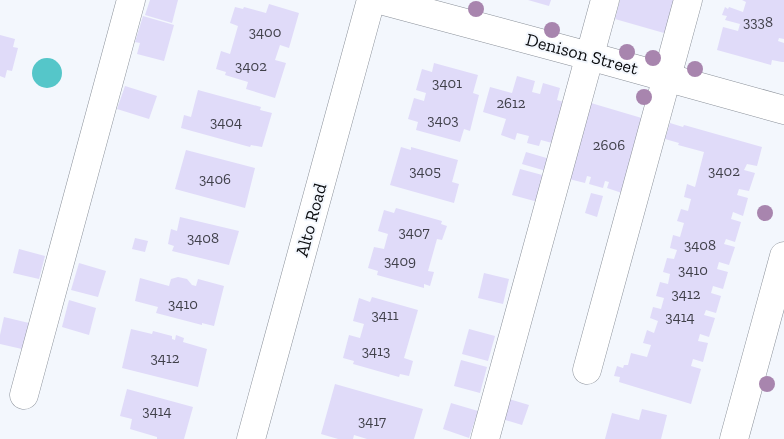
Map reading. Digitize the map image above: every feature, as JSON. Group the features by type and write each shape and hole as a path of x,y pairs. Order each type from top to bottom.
{"street":[{"path":"24,395 131,0"},
{"name":"Alto Road","path":"251,439 370,0"},
{"name":"Denison Street","path":"380,0 784,110"},
{"path":"484,439 605,0"},
{"path":"587,370 688,0"},
{"path":"734,439 784,256"}],"water":[{"path":"47,58 58,62 62,73 58,84 47,88 36,84 32,73 36,62"}],"building":[{"path":"150,0 178,0 172,23 145,15"},
{"path":"528,0 551,0 549,6"},
{"path":"620,0 681,0 671,35 615,19"},
{"path":"742,0 784,0 784,39 779,38 778,41 784,43 784,62 772,60 771,65 717,50 723,27 738,31 740,24 725,20 727,16 722,15 725,7 743,12 746,2"},
{"path":"269,4 299,13 289,48 280,45 275,60 286,63 275,98 246,89 248,82 225,75 226,72 216,69 221,51 230,54 238,26 230,23 235,7 243,9 244,7 266,13"},
{"path":"143,16 174,25 164,61 137,54 140,43 135,42"},
{"path":"0,35 15,39 13,47 18,48 12,71 7,70 5,78 0,76"},
{"path":"434,63 478,75 473,93 479,95 470,131 464,129 460,142 416,130 418,122 408,119 414,98 424,101 426,93 416,90 422,69 432,72"},
{"path":"517,76 535,81 532,92 540,94 543,83 560,88 557,100 564,102 552,143 541,140 539,146 527,143 529,136 517,133 515,140 501,135 506,119 483,112 490,87 512,93"},
{"path":"125,86 157,96 149,119 117,109"},
{"path":"198,90 261,107 260,110 272,113 262,147 251,145 250,147 181,128 184,115 191,117"},
{"path":"591,103 645,119 622,193 607,188 609,182 605,181 603,188 589,184 591,177 587,176 585,183 569,179"},
{"path":"670,123 683,127 684,125 762,147 757,166 747,164 744,170 755,173 749,191 739,189 737,195 748,198 743,216 733,212 731,219 741,222 735,242 726,239 724,244 735,247 729,265 719,262 717,269 728,272 723,289 713,286 711,293 721,296 716,313 706,310 704,315 715,318 709,337 700,334 698,341 708,343 703,362 693,359 691,366 701,369 691,404 619,382 620,377 614,376 617,366 623,368 624,365 628,365 631,353 647,357 651,345 643,343 647,330 654,333 658,321 650,318 653,307 661,309 664,298 656,296 660,282 668,284 670,274 663,272 667,258 674,259 677,250 670,248 673,235 680,237 684,223 677,221 681,209 688,211 691,199 684,197 687,184 695,187 704,152 678,145 679,143 665,139"},
{"path":"401,147 411,150 411,147 458,160 452,182 459,184 454,203 390,185"},
{"path":"186,150 255,168 245,208 175,189"},
{"path":"526,152 550,159 546,171 522,164"},
{"path":"520,169 546,176 538,202 512,195"},
{"path":"591,193 603,196 597,217 585,213"},
{"path":"396,208 442,221 441,224 447,226 442,240 437,239 428,271 434,272 430,286 424,284 424,288 377,275 378,271 368,268 374,247 384,249 388,234 378,231 384,210 394,213"},
{"path":"180,217 239,231 229,265 172,251 174,246 168,244 171,229 177,231"},
{"path":"135,238 148,241 145,252 132,249"},
{"path":"19,249 45,256 39,279 13,273"},
{"path":"79,263 106,271 98,297 71,290"},
{"path":"484,273 509,279 503,304 478,298"},
{"path":"178,277 187,279 192,285 196,286 198,279 224,286 214,326 202,323 202,325 156,313 158,307 135,301 140,278 169,286 171,279"},
{"path":"372,297 418,310 404,358 413,361 409,376 400,374 399,377 353,364 354,361 343,358 349,335 360,338 364,324 353,321 359,298 370,302"},
{"path":"69,300 96,308 89,335 62,327"},
{"path":"4,317 29,323 22,349 0,344"},
{"path":"131,329 152,334 153,331 172,336 172,339 175,340 176,335 184,338 183,342 207,349 198,387 122,368"},
{"path":"469,329 495,336 488,361 462,354"},
{"path":"461,360 487,367 480,393 454,386"},
{"path":"335,384 423,409 414,439 367,439 354,435 353,439 338,439 321,434"},
{"path":"127,389 193,407 184,439 157,439 157,437 130,429 132,419 120,416"},
{"path":"509,399 529,405 522,425 502,419"},
{"path":"451,403 478,411 469,438 443,429"},
{"path":"642,409 667,415 661,439 605,439 612,413 639,420"}]}
